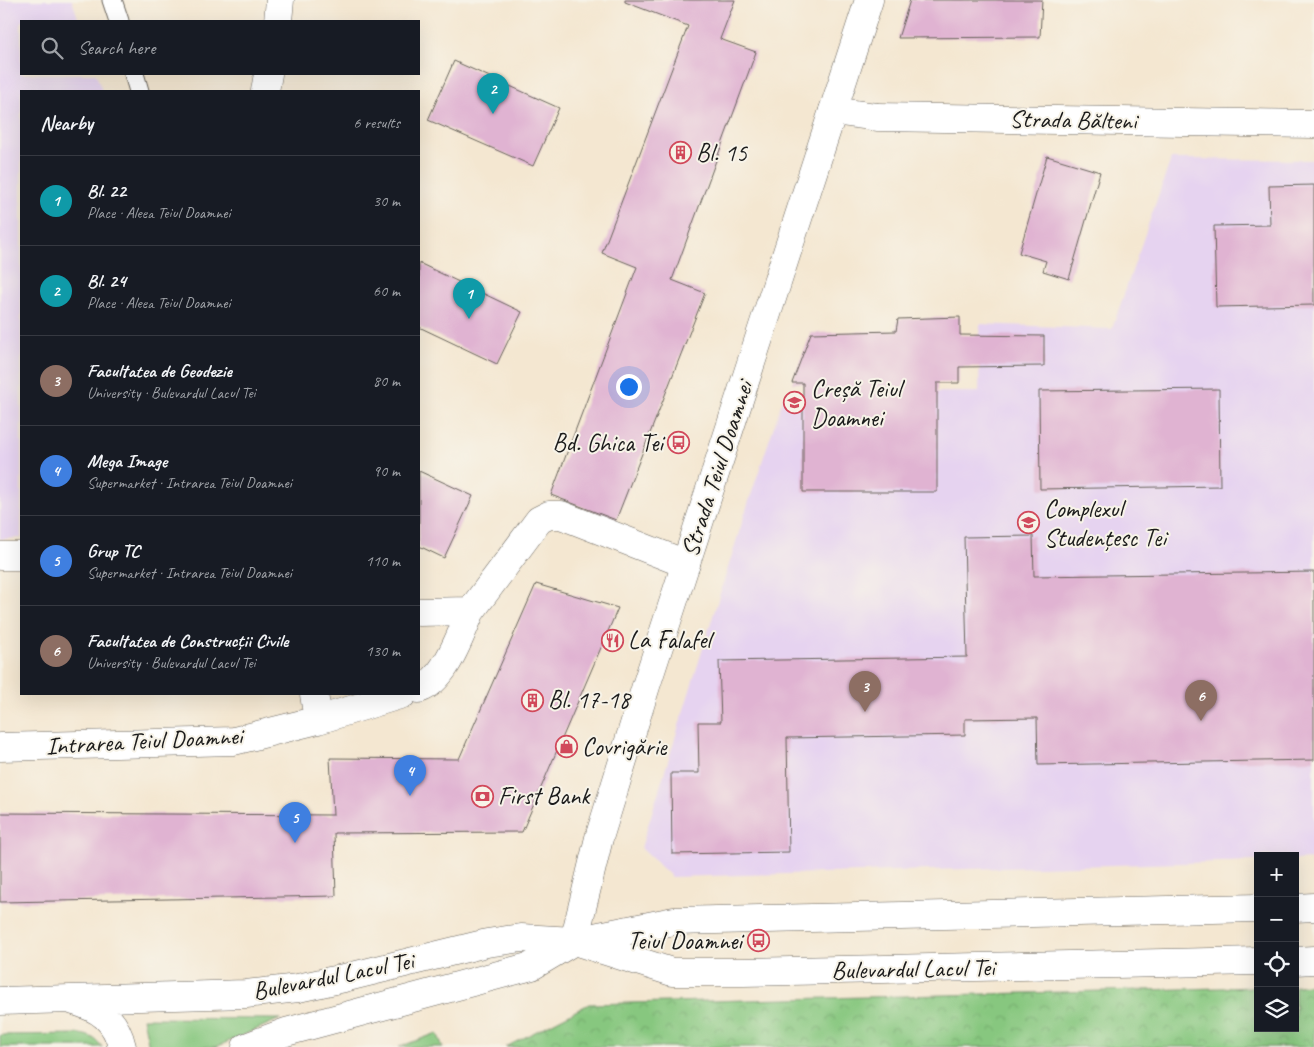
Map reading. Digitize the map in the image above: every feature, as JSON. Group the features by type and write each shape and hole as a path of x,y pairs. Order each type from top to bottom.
{"main road":[{"path":"278,20 280,0"},
{"name":"Strada Teiul Doamnei","path":"574,941 599,838 646,686 869,0"},
{"path":"264,90 268,75"},
{"name":"Strada Bălteni","path":"833,111 877,117 1314,124"},
{"path":"420,688 438,676 448,661 471,611 539,520 550,515 561,515 686,564"},
{"path":"0,556 20,556"},
{"path":"420,612 471,611"},
{"path":"314,695 318,720"},
{"name":"Intrarea Teiul Doamnei","path":"0,747 234,741 318,720 400,695"},
{"path":"1299,908 1314,907"},
{"name":"Bulevardul Lacul Tei","path":"246,1047 294,1030 532,966 574,941 674,921 1254,908"},
{"name":"Bulevardul Lacul Tei","path":"0,1001 246,994 298,988 487,943 521,938 574,941 672,972 1254,962"},
{"path":"1299,961 1314,960"},
{"path":"60,1000 79,1002 102,1012 112,1022 122,1047"}],"lane":[{"path":"112,0 119,20"},
{"path":"134,75 139,90"}],"shaded area":[{"path":"0,0 72,0 79,20 20,20 20,75 96,75 102,90 20,90 20,538 0,539"},
{"name":"Complexul Studențesc Tei","path":"1171,159 1314,160 1314,859 1299,860 1299,852 1254,852 1254,861 672,877 641,848 745,513 785,393 979,392 980,324 1112,329"}],"green space":[{"path":"1314,985 1314,1047 506,1047 589,1004 1254,987 1254,1032 1299,1032 1299,986"},
{"path":"143,1018 280,1019 216,1047 149,1047"},
{"path":"437,1033 443,1047 399,1047"},
{"path":"79,1034 92,1038 102,1047 0,1047 0,1035"}],"building":[{"path":"625,0 735,0 720,39 756,52 672,280 705,293 616,520 551,495 637,267 602,253 688,26 625,2"},
{"path":"910,0 1042,0 1040,37 898,38"},
{"path":"454,61 559,108 533,166 428,120"},
{"path":"1047,156 1100,172 1069,279 1043,271 1046,261 1019,253"},
{"path":"1314,185 1314,305 1216,307 1214,226 1270,225 1269,186"},
{"path":"420,263 522,312 497,364 420,327"},
{"path":"960,317 960,335 1044,336 1044,366 959,367 959,383 937,383 937,492 803,492 803,383 792,383 811,333 896,331 898,319"},
{"path":"1219,389 1220,486 1040,489 1039,391"},
{"path":"420,471 473,496 444,558 420,546"},
{"path":"1033,536 1034,576 1314,572 1314,760 1038,765 1037,718 965,719 965,735 787,738 789,852 672,854 671,773 699,773 698,722 721,722 719,661 967,657 964,537"},
{"name":"Bl. 17-18","path":"536,584 618,608 522,832 334,833 336,896 0,902 0,813 333,815 330,758 459,759"}],"place":[{"name":"Bl. 24","path":"493,114"},
{"name":"Bl. 15","path":"680,153"},
{"name":"Bl. 22","path":"469,319"},
{"name":"Creșă Teiul Doamnei","path":"795,403"},
{"name":"Bd. Ghica Tei","path":"679,443"},
{"name":"Complexul Studențesc Tei","path":"1028,523"},
{"name":"La Falafel","path":"612,640"},
{"name":"Bl. 17-18","path":"532,700"},
{"name":"Facultatea de Geodezie","path":"865,712"},
{"name":"Facultatea de Construcții Civile","path":"1201,721"},
{"name":"Covrigărie","path":"566,747"},
{"name":"Mega Image","path":"410,796"},
{"name":"First Bank","path":"482,796"},
{"name":"Grup TC","path":"295,843"},
{"name":"Teiul Doamnei","path":"758,941"}]}
